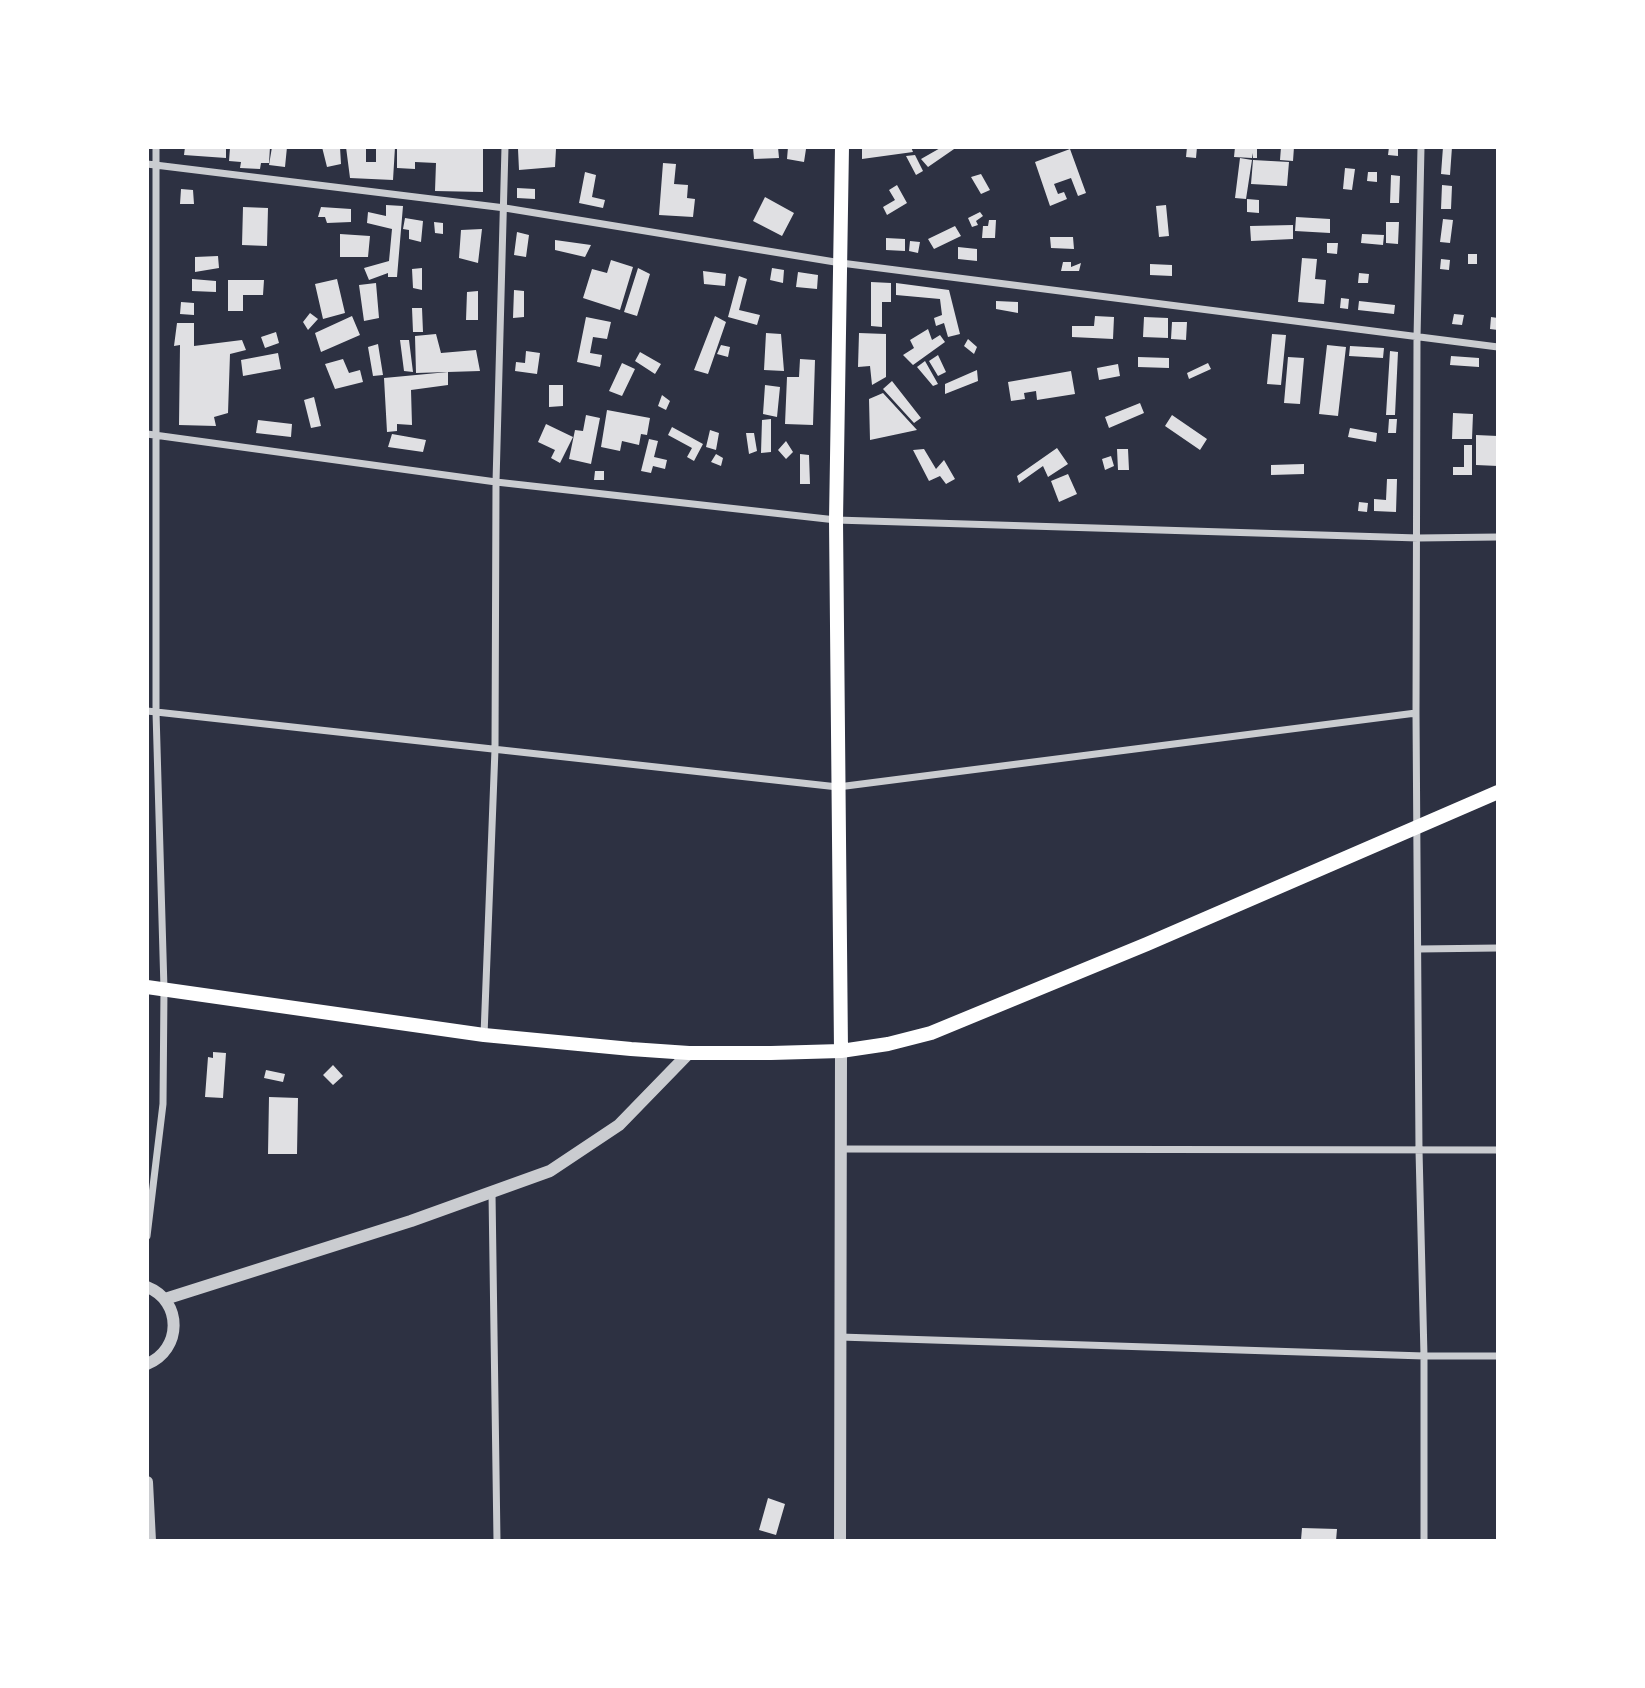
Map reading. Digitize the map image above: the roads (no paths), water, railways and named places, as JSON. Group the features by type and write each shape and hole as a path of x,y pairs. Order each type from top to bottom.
{"main road":[{"path":"841,1051 836,520 842,147"},
{"path":"147,987 484,1035 689,1053 841,1051 888,1044 931,1033 1147,944 1498,792"}],"street":[{"path":"147,1236 163,1104 164,989 151,712 151,435 156,147"},
{"path":"484,1035 495,749 496,482 505,147"},
{"path":"1421,147 1417,338 1416,713 1424,1541"},
{"path":"147,163 505,208 841,263 1417,338 1498,346"},
{"path":"151,435 496,482 836,520 1418,538 1498,537"},
{"path":"151,712 838,787 1416,713"},
{"path":"1419,949 1498,948"},
{"path":"840,1541 841,1051"},
{"path":"165,1299 492,1193 550,1171 619,1125 689,1053"},
{"path":"840,1149 1498,1150"},
{"path":"492,1193 497,1541"},
{"path":"147,1287 165,1299 172,1311 174,1325 172,1339 166,1351 147,1364"},
{"path":"839,1337 1424,1356 1498,1356"},
{"path":"147,1482 150,1541"}]}
